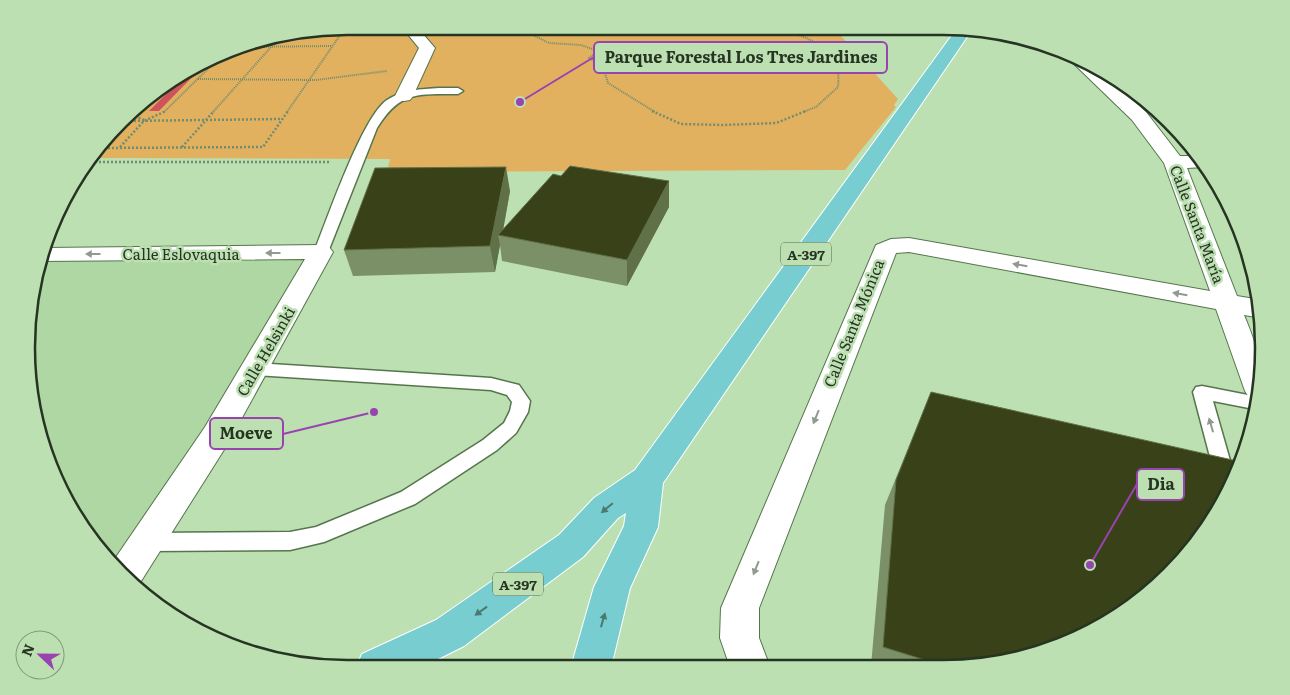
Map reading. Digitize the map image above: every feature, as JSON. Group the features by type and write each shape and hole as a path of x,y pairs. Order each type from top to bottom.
{"main road":[{"name":"A-397","path":"393,660 450,634 571,546 606,508 646,480 960,36"},
{"name":"A-397","path":"593,660 612,587 641,526 646,480"}],"street":[{"path":"404,96 427,48 416,35"},
{"name":"Calle Santa María","path":"1095,75 1139,116 1174,162 1253,373"},
{"path":"1157,139 1176,140"},
{"path":"1174,162 1194,162"},
{"name":"Calle Santa Mónica","path":"747,660 741,648 737,628 740,608 884,250 899,245 909,245 1252,307"},
{"name":"Calle Eslovaquia","path":"50,254 321,252"},
{"name":"Calle Helsinki","path":"129,570 216,436 321,252"}],"lane":[{"path":"321,252 371,128 383,110 389,104 404,96 423,91 458,91"},
{"path":"147,542 290,541 327,532 408,498 490,445 510,428 519,412 521,400 513,390 491,384 255,368"},
{"path":"1224,472 1202,392 1250,402"}],"path":[{"path":"107,148 263,148 341,35"},
{"path":"532,35 549,43 581,46 598,51 589,58 603,68 608,83 652,111 681,124 723,125 776,123 816,107 838,87 840,68 829,52 807,35"},
{"path":"182,148 272,45"},
{"path":"264,47 333,46"},
{"path":"198,79 309,80 352,78 419,63"},
{"path":"119,148 144,121 165,112 211,66"},
{"path":"137,117 144,121"},
{"path":"133,121 282,119"},
{"path":"96,162 357,162"}],"shaded area":[{"path":"840,35 898,99 894,105 896,107 845,170 387,172 390,159 99,158 113,141 141,113 174,88 209,67 267,46 287,41 327,36"},
{"path":"194,75 159,111 149,111 167,93"},
{"path":"321,252 125,566 100,538 67,486 52,448 41,408 36,368 36,327 41,287 50,255"}],"building":[{"path":"570,166 669,181 627,260 498,235 553,174 561,176"},
{"path":"506,167 490,246 344,250 375,168"},
{"path":"931,392 1234,460 1213,504 1190,538 1149,582 1133,595 1099,618 1062,636 1003,654 963,659 925,660 883,647 896,480"}],"place":[{"name":"Parque Forestal Los Tres Jardines","path":"520,102"},
{"name":"Moeve","path":"374,412"},
{"name":"Dia","path":"1090,565"}]}
